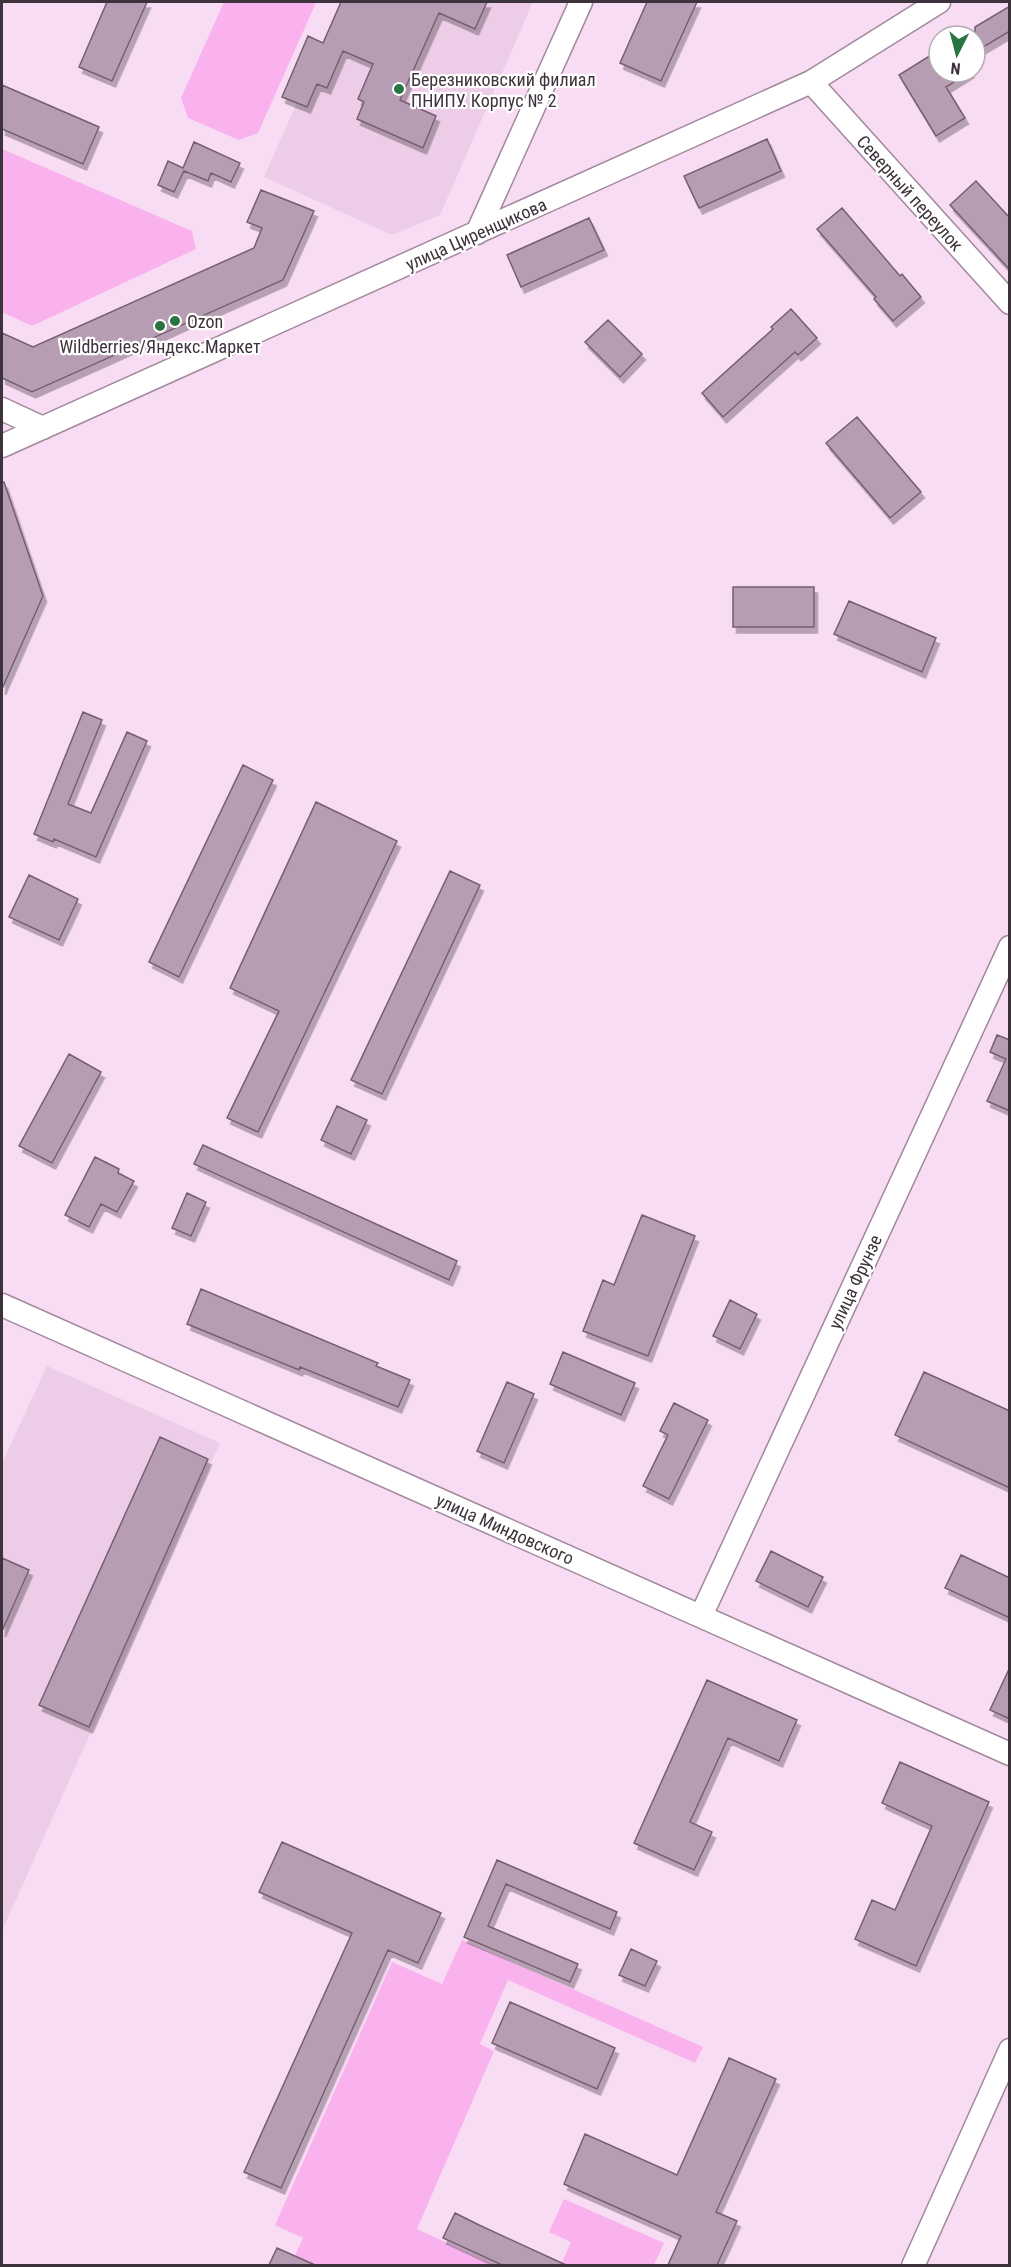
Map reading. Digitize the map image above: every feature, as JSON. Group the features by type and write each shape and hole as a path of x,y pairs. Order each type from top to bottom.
{"street":[{"path":"477,233 581,2"},
{"name":"улица Циренщикова","path":"2,446 811,82 939,2"},
{"name":"Северный переулок","path":"811,82 1010,303"},
{"path":"2,410 43,428"},
{"name":"улица Фрунзе","path":"701,1616 1010,947"},
{"name":"улица Миндовского","path":"2,1305 1010,1754"},
{"path":"913,2265 1010,2050"}],"shaded area":[{"path":"224,2 314,2 315,5 258,133 239,140 188,118 181,98"},
{"name":"Березниковский филиал ПНИПУ. Корпус № 2","path":"341,2 533,2 440,215 392,235 264,177"},
{"path":"2,149 192,231 196,249 32,326 2,312"},
{"path":"47,1366 220,1443 2,1931 2,1463"},
{"path":"462,1940 703,2047 695,2063 508,1980 480,2044 494,2051 417,2229 493,2265 291,2265 303,2238 275,2225 392,1962 442,1984"},
{"path":"564,2199 664,2243 654,2265 561,2265 571,2242 549,2232"}],"building":[{"path":"107,2 147,2 112,81 79,67"},
{"path":"341,2 487,2 475,29 439,13 400,100 436,116 423,148 357,119 364,102 358,99 373,64 343,51 327,88 317,84 307,107 282,97 308,36 323,43"},
{"path":"647,2 697,2 661,81 620,63"},
{"path":"1010,6 1010,31 987,45 987,24 980,24"},
{"path":"927,58 927,84 951,84 946,87 965,118 936,136 899,75"},
{"path":"2,85 99,127 83,164 2,129"},
{"path":"767,139 781,171 699,208 684,176"},
{"path":"194,142 240,163 231,182 211,173 208,181 184,171 174,192 158,185 168,161 183,168"},
{"path":"976,181 1010,218 1010,270 950,205"},
{"path":"261,190 314,211 283,280 32,392 2,378 2,333 33,347 254,248 262,228 247,222"},
{"path":"842,208 921,297 893,321 874,299 876,297 817,229"},
{"path":"589,218 604,250 521,287 507,255"},
{"path":"791,309 817,338 798,355 795,352 723,417 702,393 773,329 771,327"},
{"path":"608,320 642,354 620,377 585,342"},
{"path":"857,417 921,492 890,518 826,443"},
{"path":"4,482 43,596 2,689 2,483"},
{"path":"733,587 814,587 814,627 733,627"},
{"path":"849,601 936,638 922,672 834,634"},
{"path":"83,712 102,720 68,804 91,813 127,732 147,741 96,857 54,839 53,842 34,834"},
{"path":"243,765 273,780 179,977 149,962"},
{"path":"316,802 397,841 258,1132 227,1118 279,1011 230,988"},
{"path":"450,871 480,885 382,1094 351,1080"},
{"path":"29,875 78,899 59,940 9,917"},
{"path":"997,1035 1010,1040 1010,1111 987,1101 1006,1059 990,1052"},
{"path":"69,1054 101,1072 52,1163 19,1146"},
{"path":"337,1106 367,1120 351,1154 321,1140"},
{"path":"203,1145 457,1261 449,1280 194,1164"},
{"path":"95,1157 119,1169 118,1173 134,1181 117,1212 101,1204 89,1227 65,1215"},
{"path":"187,1193 206,1202 191,1236 172,1228"},
{"path":"642,1215 695,1236 648,1356 583,1331 603,1280 614,1285"},
{"path":"201,1289 378,1363 376,1366 410,1380 398,1407 300,1367 299,1370 187,1324"},
{"path":"730,1300 757,1314 740,1349 713,1336"},
{"path":"563,1352 635,1383 621,1415 550,1384"},
{"path":"924,1372 1010,1411 1010,1488 895,1435"},
{"path":"507,1382 534,1394 504,1463 477,1451"},
{"path":"674,1403 708,1420 669,1499 643,1486 668,1435 660,1431"},
{"path":"160,1437 208,1459 89,1727 39,1705"},
{"path":"771,1551 823,1577 808,1607 756,1581"},
{"path":"961,1555 1010,1578 1010,1618 945,1588"},
{"path":"2,1558 29,1570 2,1631"},
{"path":"1010,1667 1010,1719 990,1710"},
{"path":"707,1680 797,1720 779,1761 728,1738 690,1822 712,1832 694,1870 634,1843"},
{"path":"900,1762 989,1802 916,1966 855,1939 872,1900 895,1910 932,1826 882,1803"},
{"path":"282,1842 441,1913 418,1963 388,1950 281,2188 244,2172 352,1933 259,1892"},
{"path":"497,1860 617,1912 610,1929 506,1884 488,1926 578,1964 570,1982 464,1937"},
{"path":"631,1949 657,1961 645,1986 619,1975"},
{"path":"510,2002 615,2048 597,2089 492,2043"},
{"path":"729,2058 776,2079 716,2212 737,2221 717,2265 668,2265 681,2236 564,2184 585,2134 677,2175"},
{"path":"455,2213 566,2265 502,2265 443,2238"},
{"path":"277,2248 315,2265 269,2265"}],"place":[{"name":"Березниковский филиал ПНИПУ. Корпус № 2","path":"399,89"},
{"name":"Ozon","path":"175,321"},
{"name":"Wildberries/Яндекс.Маркет","path":"160,326"}]}
